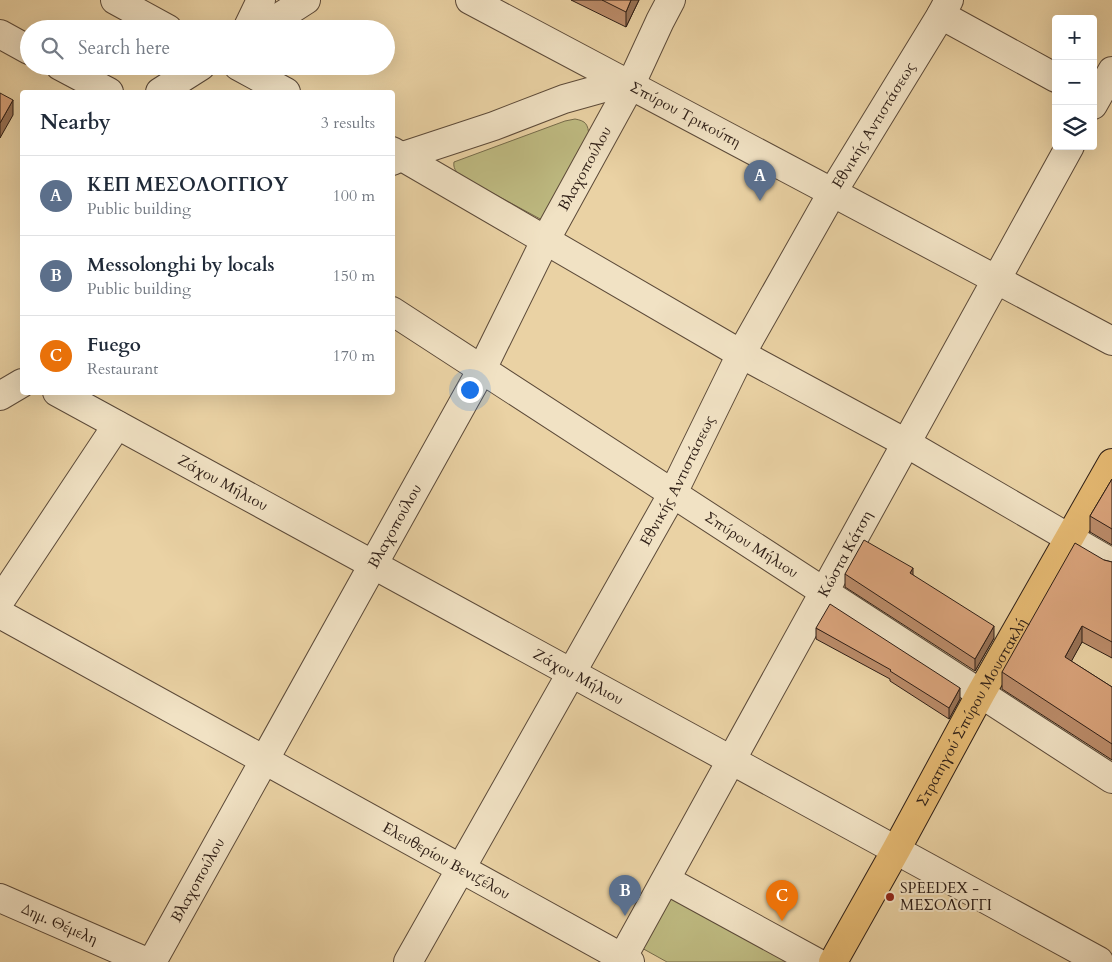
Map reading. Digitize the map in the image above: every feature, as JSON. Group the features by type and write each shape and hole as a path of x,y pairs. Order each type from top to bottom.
{"main road":[{"name":"Στρατηγού Σπύρου Μουστακλή","path":"833,962 981,693 1112,462"}],"street":[{"path":"115,0 152,20"},
{"path":"251,20 261,0"},
{"path":"275,20 306,0"},
{"name":"Σπύρου Τρικούπη","path":"470,0 1112,341"},
{"name":"Βλαχοπούλου","path":"152,962 482,369 546,239 630,86 671,0"},
{"path":"945,8 1052,75"},
{"name":"Εθνικής Αντιστάσεως","path":"408,962 673,493 741,354 832,193 945,8"},
{"path":"0,34 20,45"},
{"path":"1099,103 1112,71"},
{"path":"77,75 105,90"},
{"path":"163,90 187,75"},
{"path":"255,75 282,90"},
{"path":"396,156 494,126 564,99 607,87 630,86"},
{"name":"Κώστα Κάτση","path":"624,961 731,760 1068,150"},
{"path":"396,156 546,239 741,354 906,443 1112,563"},
{"name":"Σπύρου Μήλιου","path":"395,313 1112,779"},
{"path":"0,396 20,384"},
{"name":"Ζάχου Μήλιου","path":"62,395 1098,962"},
{"path":"0,601 117,425"},
{"name":"Ελευθερίου Βενιζέλου","path":"0,614 461,868 624,961"},
{"path":"666,880 816,962"},
{"name":"Δημ. Θέμελη","path":"0,898 147,962"},
{"path":"1098,962 1112,950"}],"shaded area":[{"path":"575,119 586,124 589,136 544,221 459,175 454,168 454,162"},
{"path":"669,894 794,962 667,962 640,947"}],"building":[{"path":"602,0 631,0 626,12"},
{"path":"0,93 13,100 0,123"},
{"path":"1112,479 1112,529 1090,516"},
{"path":"864,540 913,568 910,573 994,626 975,659 845,574"},
{"path":"1075,543 1104,560 1112,562 1112,642 1082,626 1065,657 1112,687 1112,744 1002,672"},
{"path":"830,604 960,688 949,708 891,670 816,628"}],"place":[{"name":"ΚΕΠ ΜΕΣΟΛΟΓΓΙΟΥ","path":"760,201"},
{"name":"SPEEDEX - ΜΕΣΟΛΟΓΓΙ","path":"890,897"},
{"name":"Messolonghi by locals","path":"625,916"},
{"name":"Fuego","path":"782,921"}]}
